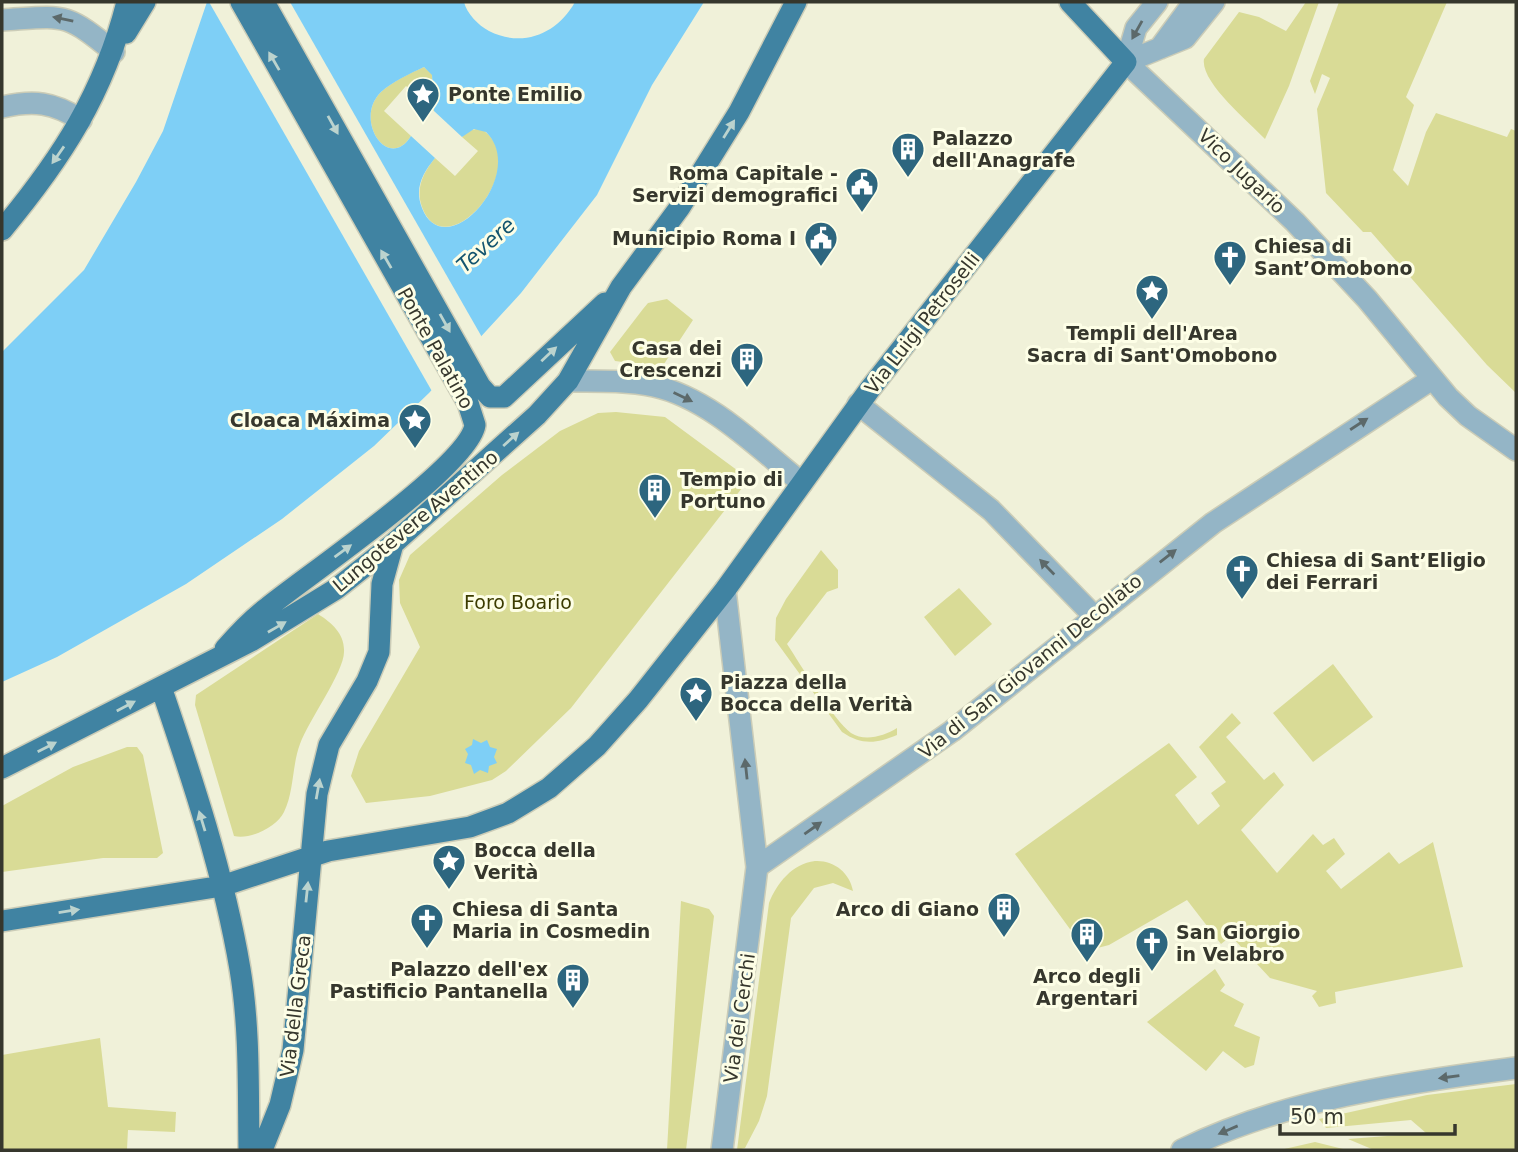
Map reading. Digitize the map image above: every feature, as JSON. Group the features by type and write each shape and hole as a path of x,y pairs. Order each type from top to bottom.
{"main road":[{"path":"114,52 127,2"},
{"path":"2,230 81,120 114,52 145,2"},
{"name":"Ponte Palatino","path":"217,659 267,607 360,538 457,456 474,433 475,421 468,403 240,2"},
{"name":"Ponte Palatino","path":"264,2 480,386 490,397 503,397 621,287"},
{"path":"621,287 680,207 739,113 796,2"},
{"path":"1070,2 1126,62"},
{"name":"Via Luigi Petroselli","path":"725,590 858,404 1126,62"},
{"name":"Lungotevere Aventino","path":"2,768 292,618 393,544 537,415 568,380 621,287"},
{"name":"Via della Greca","path":"262,1150 280,1105 293,1050 317,794 325,757 368,681 379,653 382,584 393,544"},
{"path":"2,921 222,886 355,845 470,827 528,802 597,746 638,700 725,590"},
{"name":"Via della Greca","path":"160,687 222,886 244,1003 248,1150"}],"street":[{"path":"1126,62 1136,28 1157,2"},
{"path":"1158,50 1194,2"},
{"path":"1126,62 1185,38 1214,2"},
{"path":"2,20 59,16 70,19 114,52"},
{"name":"Vico Jugario","path":"1126,62 1295,222 1409,348 1432,379 1468,416 1516,450"},
{"path":"2,107 24,102 49,103 81,120"},
{"name":"Via di San Giovanni Decollato","path":"756,876 952,731 1204,530 1302,462 1432,379"},
{"path":"568,380 628,383 673,392 719,419 802,483"},
{"path":"858,404 991,510 1094,616"},
{"path":"725,590 756,876"},
{"name":"Via dei Cerchi","path":"722,1150 756,876"},
{"path":"1182,1150 1261,1117 1315,1102 1429,1080 1516,1068"}],"green space":[{"path":"1306,2 1319,2 1289,86 1265,139 1217,90 1205,68 1204,59 1239,12 1259,17 1286,31"},
{"path":"1339,2 1447,2 1406,97 1414,105 1393,170 1408,186 1426,132 1436,113 1507,137 1511,129 1516,131 1516,393 1487,365 1371,232 1363,232 1326,193 1317,109 1330,78 1322,74 1315,94 1310,81"},
{"path":"424,67 432,74 434,111 406,86 384,111 411,136 402,146 393,149 377,138 372,128 373,103 390,85"},
{"path":"480,128 495,144 499,164 493,185 481,205 466,219 449,227 433,223 420,200 420,186 424,174 435,158 455,176 478,151 462,137 468,131"},
{"path":"667,299 693,320 662,367 615,361 610,352 648,303"},
{"name":"Foro Boario","path":"598,413 665,417 749,479 571,708 506,771 492,780 430,796 366,803 351,776 359,751 420,647 400,603 399,580 410,555 502,475 560,431"},
{"path":"821,550 838,570 838,588 827,592 787,644 827,705 851,733 868,737 897,728 897,735 875,741 862,741 842,732 775,640 776,618 786,599"},
{"path":"959,588 992,624 955,656 924,617"},
{"path":"318,614 340,634 344,646 342,661 300,744 290,796 284,812 275,823 262,831 248,836 234,836 195,705 196,695"},
{"path":"1333,664 1373,717 1313,762 1273,713"},
{"path":"1232,713 1241,723 1226,737 1264,780 1274,772 1284,785 1241,830 1277,873 1313,834 1323,845 1334,838 1345,854 1326,871 1341,889 1389,852 1399,864 1433,842 1463,967 1335,992 1336,1003 1319,1007 1312,996 1317,991 1270,978 1231,936 1221,944 1187,900 1109,945 1086,951 1015,854 1169,743 1197,777 1175,795 1198,825 1220,806 1211,793 1226,782 1199,747"},
{"path":"127,747 137,747 143,755 163,853 157,858 103,858 2,872 2,806 73,767"},
{"path":"815,861 835,865 845,873 853,891 833,883 814,888 791,918 767,1096 759,1121 745,1148 737,1150 769,903 776,888 792,870"},
{"path":"681,901 709,909 714,916 686,1150 667,1150"},
{"path":"1215,969 1225,985 1220,991 1244,1004 1234,1026 1260,1037 1254,1065 1245,1068 1223,1051 1206,1071 1147,1022"},
{"path":"100,1038 108,1107 176,1112 175,1132 128,1130 127,1149 155,1150 2,1150 2,1055"},
{"path":"1516,1084 1516,1150 1374,1150 1348,1139 1426,1133 1411,1120 1326,1128 1319,1119 1427,1095"},
{"path":"1315,1142 1347,1150 1280,1150"}],"water":[{"name":"Tevere","path":"207,2 464,2 470,15 485,29 502,36 526,38 549,30 568,13 575,2 704,2 652,85 597,195 521,293 429,393 374,446 282,519 186,584 57,657 2,682 2,352 84,270 163,131","holes":["424,67 432,75 434,111 462,137 474,129 486,132 497,150 497,170 491,190 479,208 464,221 448,227 433,223 420,201 421,181 435,158 411,136 402,146 393,149 384,145 372,128 373,103 381,92"]},
{"path":"473,739 481,743 487,740 490,747 497,749 494,757 497,763 489,766 488,773 480,770 474,774 471,765 465,763 468,754 465,749 472,745"}],"pier":[{"path":"209,2 290,2 483,339 433,393"}],"place":[{"name":"Ponte Emilio","path":"423,124"},
{"name":"Palazzo dell'Anagrafe","path":"908,179"},
{"name":"Roma Capitale - Servizi demografici","path":"862,214"},
{"name":"Municipio Roma I","path":"821,268"},
{"name":"Chiesa di Sant’Omobono","path":"1230,287"},
{"name":"Templi dell'Area Sacra di Sant'Omobono","path":"1152,321"},
{"name":"Casa dei Crescenzi","path":"747,389"},
{"name":"Cloaca Máxima","path":"415,450"},
{"name":"Tempio di Portuno","path":"655,520"},
{"name":"Chiesa di Sant’Eligio dei Ferrari","path":"1242,601"},
{"name":"Piazza della Bocca della Verità","path":"696,723"},
{"name":"Bocca della Verità","path":"449,891"},
{"name":"Arco di Giano","path":"1004,939"},
{"name":"Chiesa di Santa Maria in Cosmedin","path":"427,950"},
{"name":"Arco degli Argentari","path":"1087,964"},
{"name":"San Giorgio in Velabro","path":"1152,973"},
{"name":"Palazzo dell'ex Pastificio Pantanella","path":"573,1010"}]}
